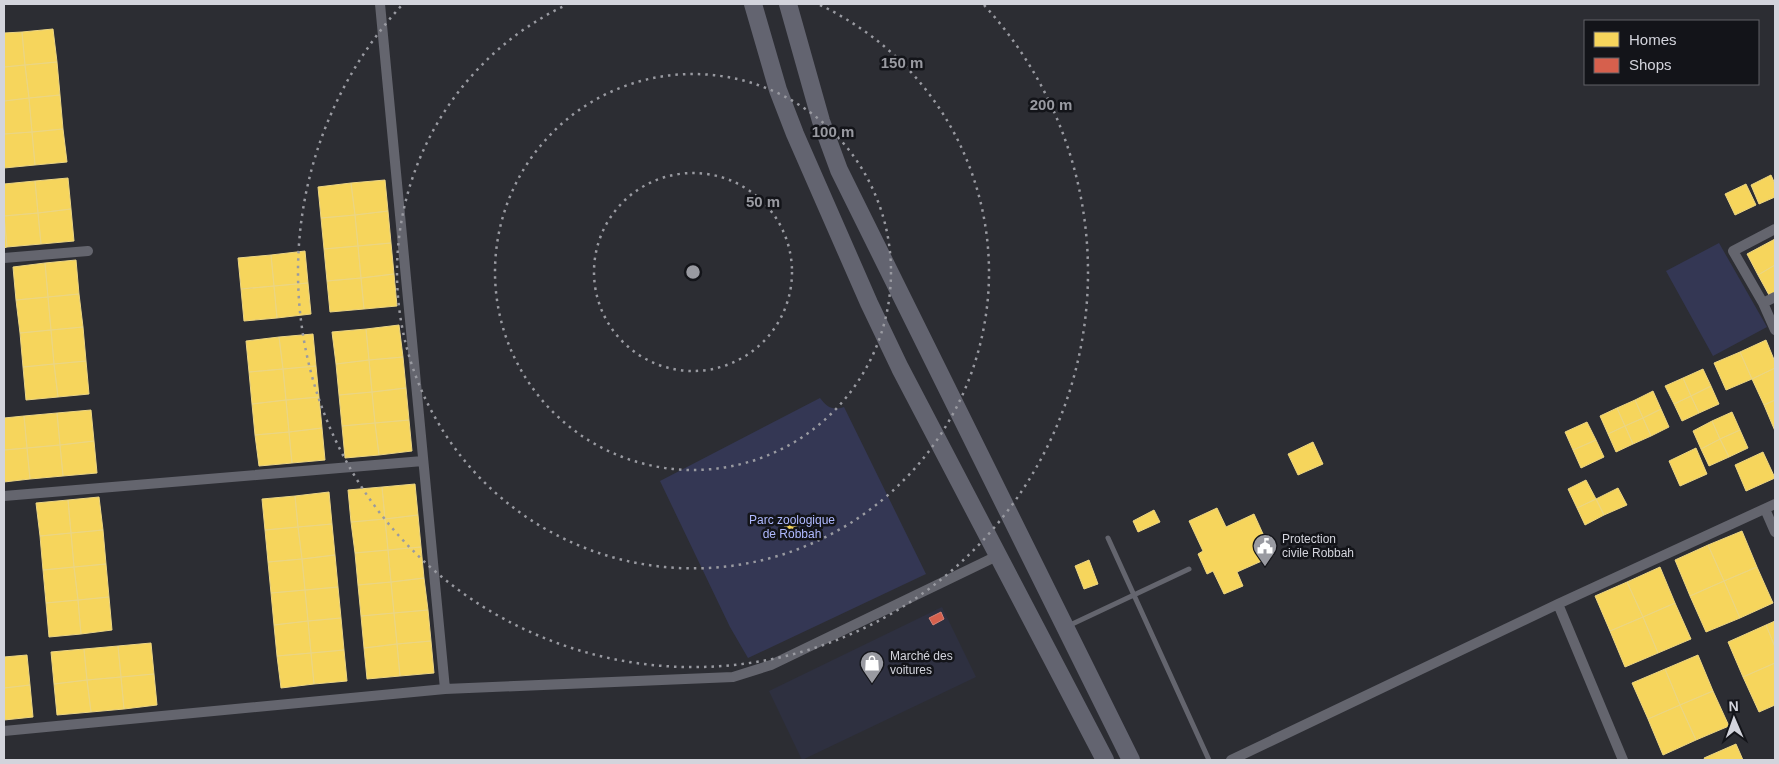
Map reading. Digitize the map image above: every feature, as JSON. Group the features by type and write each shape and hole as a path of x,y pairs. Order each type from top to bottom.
{"highway":[{"path":"753,4 778,90 794,134 865,294 905,376 1105,760"},
{"path":"788,4 821,121 838,170 1131,760"}],"street":[{"path":"380,4 445,689"},
{"path":"1775,229 1733,251 1763,303 1775,330"},
{"path":"4,258 88,251"},
{"path":"1763,303 1775,296"},
{"path":"4,496 424,461"},
{"path":"1231,760 1558,604 1775,504"},
{"path":"1765,509 1775,532"},
{"path":"4,731 445,689 733,677 771,665 999,555"},
{"path":"1558,604 1623,760"}],"lane":[{"path":"1108,538 1209,760"},
{"path":"1065,628 1190,569"}],"shaded area":[{"name":"Marché des voitures","path":"942,607 976,677 802,760 769,691"}],"green space":[{"path":"1719,243 1767,327 1713,356 1666,271"},
{"name":"Parc zoologique de Robbah","path":"820,398 830,407 836,409 844,407 926,574 748,658 730,627 660,481"}],"building: Homes":[{"path":"53,29 57,62 25,65 22,32"},
{"path":"22,32 25,65 4,67 4,33"},
{"path":"57,62 60,95 29,98 25,65"},
{"path":"25,65 29,98 4,101 4,67"},
{"path":"60,95 63,129 32,132 29,98"},
{"path":"29,98 32,132 4,134 4,101"},
{"path":"63,129 67,162 35,165 32,132"},
{"path":"32,132 35,165 4,168 4,134"},
{"path":"1771,175 1775,184 1775,197 1759,204 1751,185"},
{"path":"68,178 71,209 38,213 35,181"},
{"path":"385,180 388,211 355,215 351,183"},
{"path":"35,181 38,213 4,216 4,184"},
{"path":"351,183 355,215 321,218 318,187"},
{"path":"1746,184 1756,205 1735,215 1725,194"},
{"path":"71,209 74,241 41,244 38,213"},
{"path":"388,211 391,243 358,246 355,215"},
{"path":"38,213 41,244 7,247 4,216"},
{"path":"355,215 358,246 324,249 321,218"},
{"path":"4,216 7,247 4,248"},
{"path":"1775,239 1775,265 1758,275 1747,254"},
{"path":"391,243 394,274 361,278 358,246"},
{"path":"358,246 361,278 327,281 324,249"},
{"path":"305,251 308,283 274,286 271,255"},
{"path":"271,255 274,286 241,289 238,258"},
{"path":"76,260 79,294 48,297 45,263"},
{"path":"45,263 48,297 16,300 13,267"},
{"path":"1775,265 1775,292 1769,295 1758,275"},
{"path":"394,274 397,306 364,309 361,278"},
{"path":"361,278 364,309 330,312 327,281"},
{"path":"308,283 311,314 277,318 274,286"},
{"path":"274,286 277,318 244,321 241,289"},
{"path":"79,294 83,327 51,330 48,297"},
{"path":"48,297 51,330 20,333 16,300"},
{"path":"399,325 403,357 369,360 366,329"},
{"path":"83,327 86,361 54,364 51,330"},
{"path":"366,329 369,360 336,364 332,332"},
{"path":"51,330 54,364 23,367 20,333"},
{"path":"313,334 316,366 283,369 279,337"},
{"path":"279,337 283,369 249,372 246,341"},
{"path":"1766,340 1775,362 1775,368 1752,379 1740,352"},
{"path":"1740,352 1752,379 1726,390 1714,363"},
{"path":"403,357 406,388 372,392 369,360"},
{"path":"369,360 372,392 339,395 336,364"},
{"path":"86,361 89,394 58,397 54,364"},
{"path":"54,364 58,397 26,400 23,367"},
{"path":"316,366 319,397 286,400 283,369"},
{"path":"1775,368 1775,400 1764,405 1752,379"},
{"path":"283,369 286,400 252,404 249,372"},
{"path":"1703,369 1711,386 1691,396 1683,378"},
{"path":"1683,378 1691,396 1674,404 1665,386"},
{"path":"1711,386 1719,404 1699,413 1691,396"},
{"path":"406,388 409,420 375,423 372,392"},
{"path":"1653,391 1661,409 1643,418 1635,400"},
{"path":"372,392 375,423 342,426 339,395"},
{"path":"1691,396 1699,413 1682,421 1674,404"},
{"path":"319,397 322,428 289,432 286,400"},
{"path":"286,400 289,432 255,435 252,404"},
{"path":"1635,400 1643,418 1625,426 1617,408"},
{"path":"1775,400 1775,431 1764,405"},
{"path":"1617,408 1625,426 1608,434 1600,416"},
{"path":"1661,409 1669,427 1651,436 1643,418"},
{"path":"91,410 94,441 60,445 57,413"},
{"path":"1732,412 1740,430 1720,439 1712,421"},
{"path":"57,413 60,445 27,448 24,416"},
{"path":"24,416 27,448 4,450 4,418"},
{"path":"1643,418 1651,436 1633,444 1625,426"},
{"path":"409,420 412,451 379,455 375,423"},
{"path":"1712,421 1720,439 1701,449 1693,431"},
{"path":"1587,422 1596,440 1573,450 1565,432"},
{"path":"375,423 379,455 345,458 342,426"},
{"path":"1625,426 1633,444 1616,452 1608,434"},
{"path":"322,428 325,460 292,463 289,432"},
{"path":"1740,430 1748,448 1729,457 1720,439"},
{"path":"289,432 292,463 259,466 255,435"},
{"path":"1720,439 1729,457 1709,466 1701,449"},
{"path":"1596,440 1604,457 1581,468 1573,450"},
{"path":"94,441 97,473 63,476 60,445"},
{"path":"1313,442 1323,464 1298,475 1288,454"},
{"path":"60,445 63,476 30,479 27,448"},
{"path":"27,448 30,479 4,482 4,450"},
{"path":"1696,448 1707,474 1680,486 1669,461"},
{"path":"1763,452 1775,478 1746,491 1735,465"},
{"path":"1586,480 1596,499 1577,508 1568,489"},
{"path":"415,484 418,515 385,519 382,487"},
{"path":"382,487 385,519 351,522 348,490"},
{"path":"1618,488 1627,505 1604,515 1596,499"},
{"path":"329,492 332,524 298,527 295,496"},
{"path":"295,496 298,527 265,530 262,499"},
{"path":"99,497 103,530 71,533 68,500"},
{"path":"1596,499 1604,515 1585,525 1577,508"},
{"path":"68,500 71,533 40,536 36,503"},
{"path":"1217,508 1226,527 1254,514 1273,556 1237,572 1243,586 1224,594 1213,571 1207,574 1198,554 1203,551 1189,521"},
{"path":"1154,510 1160,522 1138,532 1133,521"},
{"path":"418,515 421,547 388,550 385,519"},
{"path":"385,519 388,550 355,553 351,522"},
{"path":"793,520 800,532 791,537 784,525"},
{"path":"332,524 335,555 302,559 298,527"},
{"path":"298,527 302,559 268,562 265,530"},
{"path":"103,530 106,564 74,567 71,533"},
{"path":"1742,531 1757,567 1724,581 1708,545"},
{"path":"71,533 74,567 43,570 40,536"},
{"path":"1708,545 1724,581 1690,596 1675,560"},
{"path":"421,547 424,578 391,582 388,550"},
{"path":"388,550 391,582 358,585 355,553"},
{"path":"335,555 338,587 305,590 302,559"},
{"path":"302,559 305,590 271,593 268,562"},
{"path":"1089,560 1098,584 1084,589 1075,566"},
{"path":"106,564 109,597 78,600 74,567"},
{"path":"74,567 78,600 46,603 43,570"},
{"path":"1660,567 1675,603 1643,617 1627,582"},
{"path":"1757,567 1773,603 1740,618 1724,581"},
{"path":"424,578 428,610 394,613 391,582"},
{"path":"1724,581 1740,618 1706,632 1690,596"},
{"path":"391,582 394,613 361,616 358,585"},
{"path":"1627,582 1643,617 1610,631 1595,596"},
{"path":"338,587 341,618 308,621 305,590"},
{"path":"305,590 308,621 274,625 271,593"},
{"path":"109,597 112,630 81,634 78,600"},
{"path":"78,600 81,634 49,637 46,603"},
{"path":"1675,603 1691,639 1658,653 1643,617"},
{"path":"428,610 431,641 397,644 394,613"},
{"path":"394,613 397,644 364,648 361,616"},
{"path":"1643,617 1658,653 1625,667 1610,631"},
{"path":"341,618 344,650 311,653 308,621"},
{"path":"308,621 311,653 277,656 274,625"},
{"path":"1775,621 1775,647 1766,625"},
{"path":"1766,625 1775,647 1775,663 1743,677 1728,642"},
{"path":"431,641 434,673 400,676 397,644"},
{"path":"151,643 154,674 121,677 118,646"},
{"path":"397,644 400,676 367,679 364,648"},
{"path":"118,646 121,677 87,680 84,649"},
{"path":"84,649 87,680 54,684 51,652"},
{"path":"344,650 347,681 314,684 311,653"},
{"path":"311,653 314,684 281,688 277,656"},
{"path":"27,655 30,685 4,688 4,657"},
{"path":"1698,655 1713,691 1680,705 1665,669"},
{"path":"1775,663 1775,705 1759,712 1743,677"},
{"path":"1665,669 1680,705 1648,719 1632,683"},
{"path":"154,674 157,705 124,709 121,677"},
{"path":"121,677 124,709 91,712 87,680"},
{"path":"87,680 91,712 57,715 54,684"},
{"path":"30,685 33,717 4,720 4,688"},
{"path":"1713,691 1729,726 1696,740 1680,705"},
{"path":"1680,705 1696,740 1663,755 1648,719"},
{"path":"1736,744 1743,760 1705,760 1704,758"}],"building: Shops":[{"path":"941,612 944,619 933,625 929,618"}],"place":[{"name":"Protection civile Robbah","path":"1265,567"},
{"name":"Marché des voitures","path":"872,684"}]}
